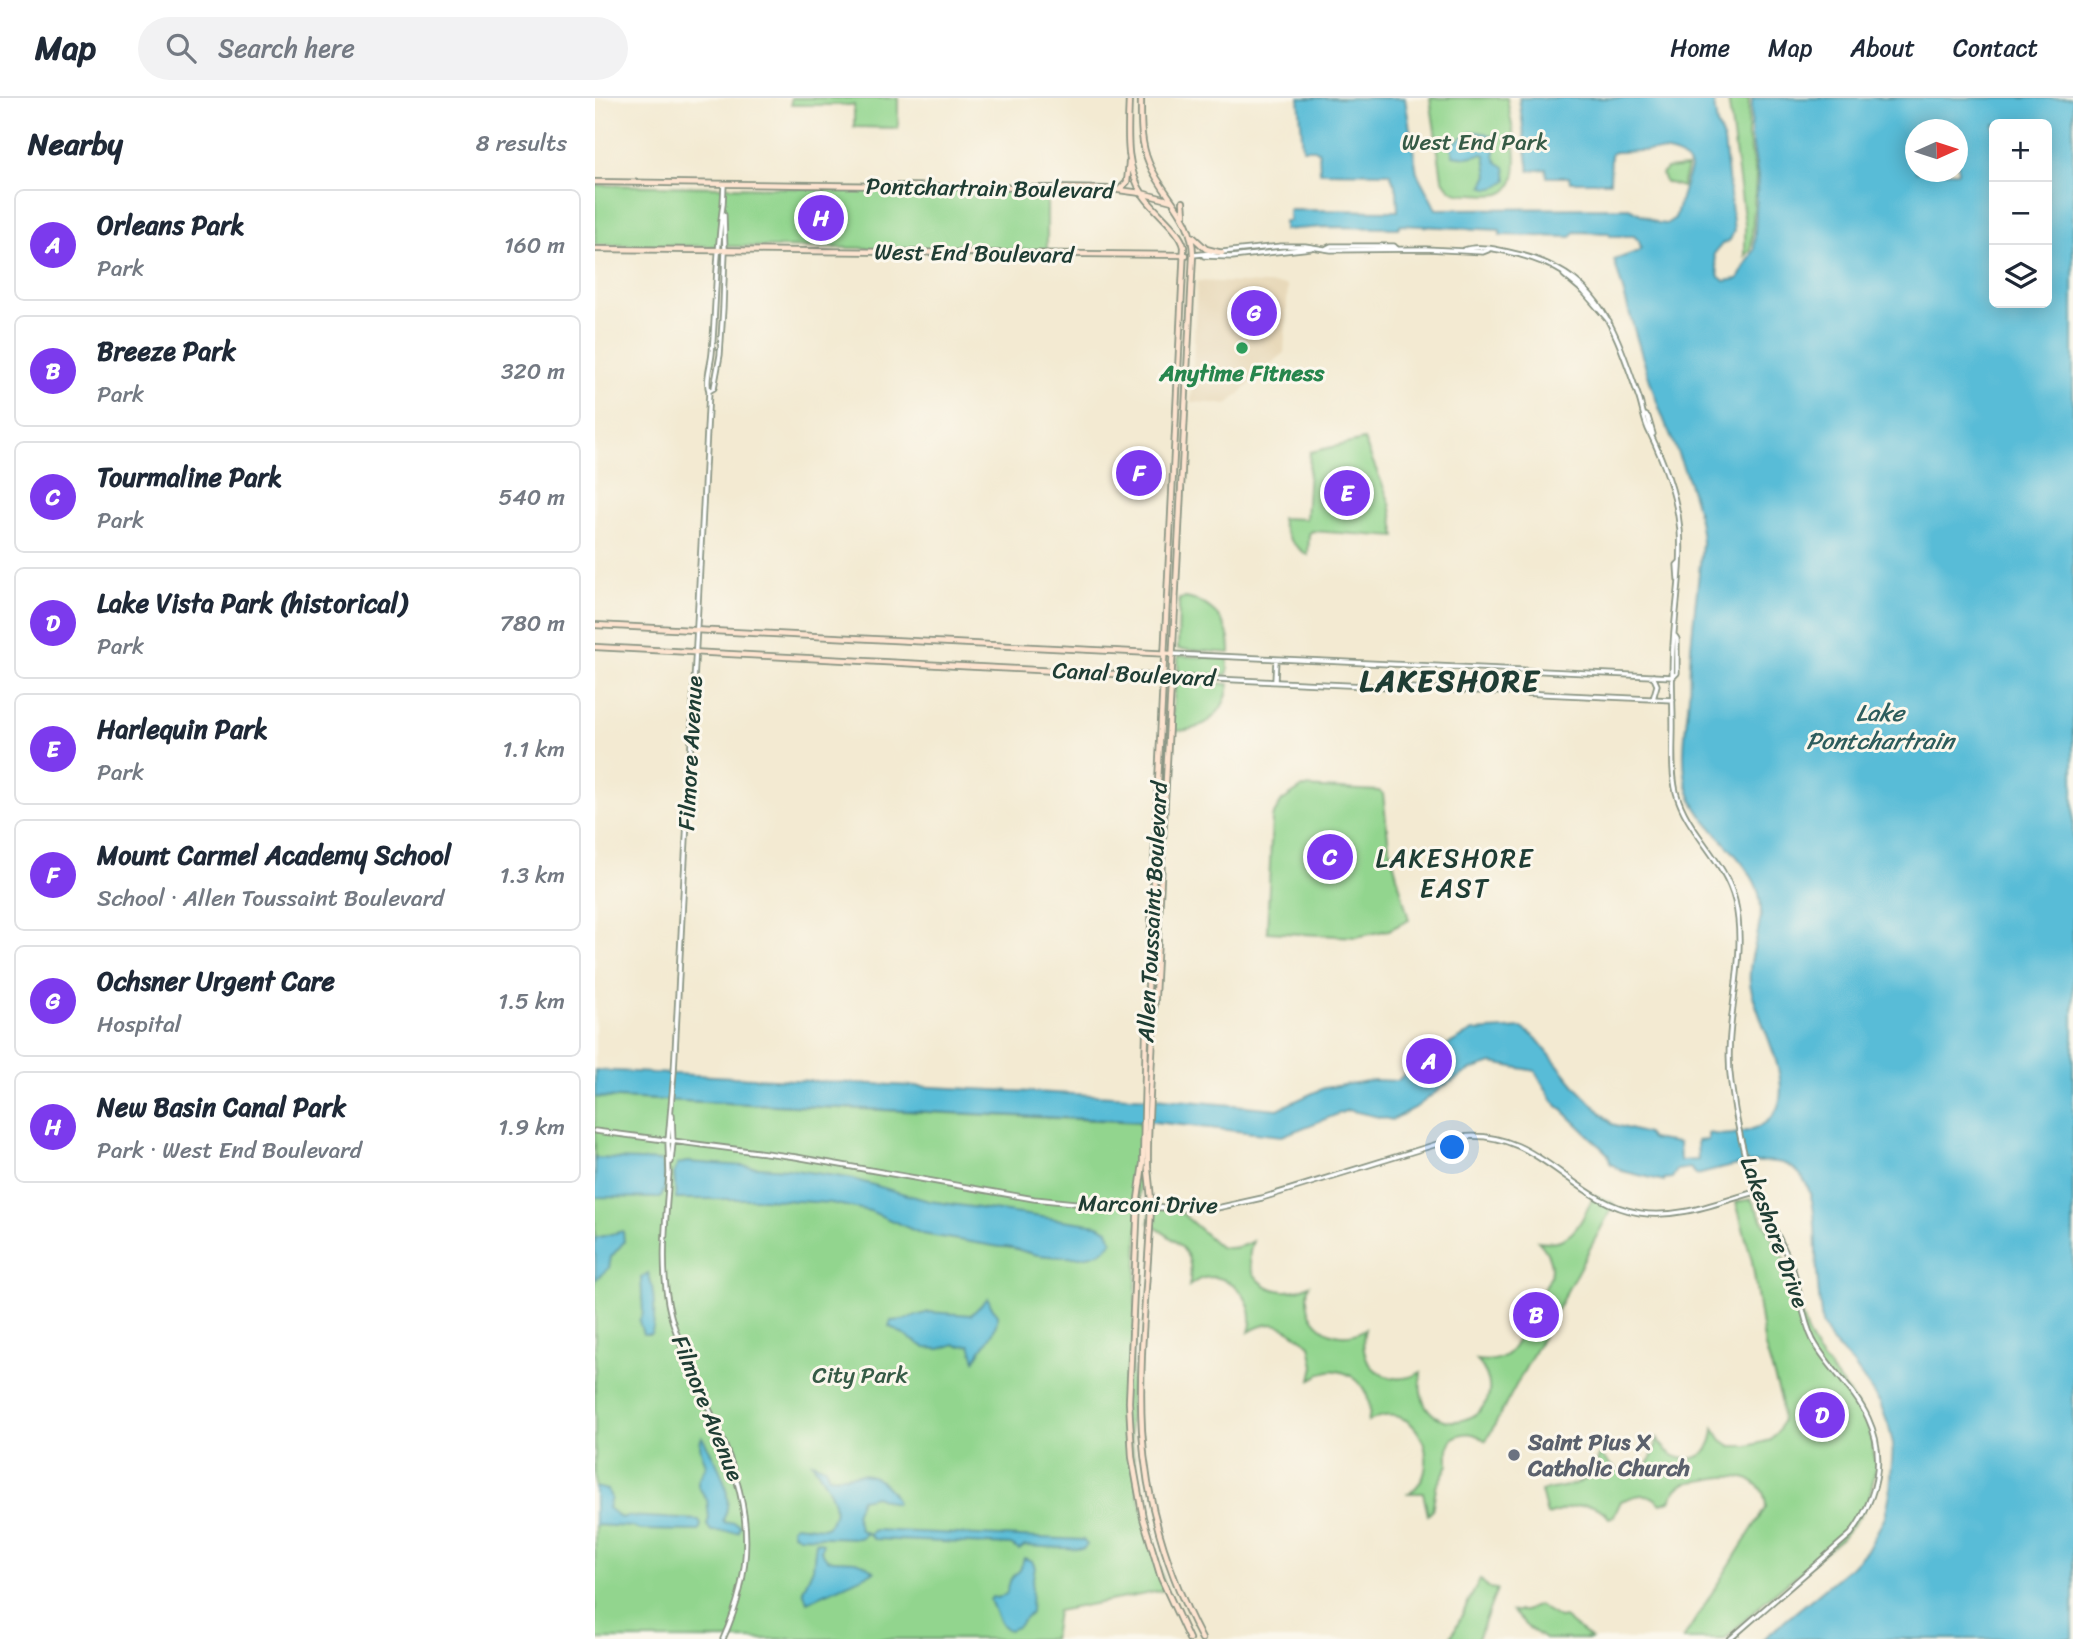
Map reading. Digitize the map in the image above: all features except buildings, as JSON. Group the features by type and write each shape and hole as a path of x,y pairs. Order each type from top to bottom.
{"main road":[{"path":"1120,190 1127,182 1129,162 1129,98"},
{"name":"Allen Toussaint Boulevard","path":"1141,98 1142,135 1148,161 1186,221 1191,234 1193,255 1151,1069 1147,1094"},
{"name":"Allen Toussaint Boulevard","path":"1129,162 1141,193 1156,212 1179,233 1183,240 1184,255 1144,1069 1151,1208 1142,1373 1142,1431 1149,1489 1168,1561 1188,1613 1202,1639"},
{"name":"Pontchartrain Boulevard","path":"595,182 1120,190 1173,202"},
{"path":"1183,202 1186,221"},
{"path":"1191,234 1202,247 1222,253"},
{"name":"West End Boulevard","path":"595,249 1184,255"},
{"name":"Lakeshore Drive","path":"1184,255 1193,255"},
{"path":"1169,555 1178,556"},
{"path":"1166,620 1174,621"},
{"name":"Canal Boulevard","path":"595,625 1172,654"},
{"name":"Canal Boulevard","path":"595,647 1171,677"},
{"path":"1162,700 1170,700"},
{"path":"1159,763 1167,763"},
{"path":"1144,1069 1151,1069"},
{"name":"Allen Toussaint Boulevard","path":"1147,1126 1138,1208 1130,1428 1137,1493 1161,1578 1189,1639"},
{"path":"1137,1243 1148,1243"},
{"path":"1130,1374 1142,1373"},
{"path":"1137,1493 1149,1489"}],"street":[{"name":"Filmore Avenue","path":"723,1639 737,1605 743,1577 746,1533 744,1508 730,1455 683,1350 670,1312 665,1257 709,391 707,387 724,184"},
{"name":"Filmore Avenue","path":"709,391 714,388 720,355 725,251 723,204"},
{"name":"Lakeshore Drive","path":"1193,255 1280,246 1313,248"},
{"name":"Lakeshore Drive","path":"1193,255 1232,257 1313,248 1464,250 1483,247 1528,257 1569,275 1595,299 1607,315 1624,354 1648,417 1674,499 1680,531 1680,562 1677,565 1679,581 1673,639 1673,776 1676,791 1687,819 1723,870 1738,915 1730,1080 1740,1129 1756,1192 1793,1271 1813,1339 1858,1400 1871,1425 1878,1451 1878,1469 1869,1506 1851,1534 1730,1639"},
{"name":"Canal Boulevard","path":"1172,654 1673,677"},
{"path":"1275,681 1276,659"},
{"path":"1444,690 1445,667"},
{"path":"1653,676 1657,685 1653,699"},
{"name":"Canal Boulevard","path":"1171,677 1673,700"},
{"name":"Marconi Drive","path":"595,1131 796,1157 1034,1199 1138,1208 1205,1209 1245,1203 1460,1137 1482,1135 1517,1143 1594,1195 1633,1212 1680,1213 1756,1192"}],"shaded area":[{"path":"1197,281 1288,285 1284,353 1228,404 1191,402"}],"green space":[{"path":"791,98 898,98 898,128 854,127 854,105 791,105"},
{"name":"West End Park","path":"1430,98 1507,98 1516,166 1509,188 1500,194 1490,195 1458,193 1448,187 1442,178"},
{"path":"1728,98 1749,98 1748,136 1756,176 1751,250 1745,256 1745,224"},
{"path":"1687,167 1682,187 1665,182 1662,174 1666,169"},
{"path":"595,185 1047,192 1047,250 595,245"},
{"path":"1364,440 1390,503 1396,537 1312,531 1309,534 1308,555 1290,540 1281,518 1306,519 1310,452"},
{"path":"1186,598 1205,605 1219,617 1227,633 1230,653 1178,649 1179,599"},
{"path":"1178,656 1228,658 1228,672 1226,675 1178,673"},
{"path":"1179,681 1229,684 1223,704 1211,719 1194,728 1173,731 1175,685"},
{"path":"1303,787 1379,791 1383,794 1389,846 1409,920 1389,930 1356,937 1267,932 1272,817 1282,801"},
{"name":"City Park","path":"595,1097 1139,1122 1144,1135 1130,1428 1138,1493 1166,1590 1057,1611 1053,1639 595,1639"},
{"path":"1594,1195 1614,1204 1486,1441 1469,1434 1453,1438 1448,1449 1448,1465 1436,1487 1432,1511 1428,1515 1423,1493 1409,1493 1420,1482 1426,1468 1426,1452 1413,1425 1400,1417 1385,1416 1368,1422 1369,1405 1364,1390 1346,1373 1330,1371 1311,1379 1314,1366 1310,1345 1288,1329 1274,1324 1249,1332 1249,1306 1235,1286 1213,1277 1201,1279 1189,1286 1191,1273 1187,1255 1176,1242 1149,1223 1151,1208 1177,1209 1220,1247 1237,1247 1253,1241 1251,1266 1255,1276 1263,1284 1284,1291 1309,1285 1309,1309 1321,1327 1342,1335 1365,1329 1365,1354 1377,1371 1397,1378 1421,1372 1423,1398 1432,1414 1447,1421 1464,1420 1478,1412 1488,1399 1488,1381 1477,1360 1502,1357 1516,1344 1518,1323 1510,1300 1534,1296 1548,1282 1550,1262 1538,1241 1550,1242 1568,1236 1580,1223"},
{"path":"1751,1199 1784,1259 1806,1330 1817,1352 1848,1392 1869,1426 1876,1468 1862,1513 1842,1538 1765,1601 1725,1639 1683,1639 1766,1507 1760,1488 1745,1478 1736,1477 1686,1483 1675,1491 1670,1501 1661,1504 1647,1495 1621,1501 1614,1516 1609,1518 1603,1511 1588,1505 1547,1515 1541,1491 1586,1479 1592,1473 1599,1454 1618,1471 1636,1472 1651,1458 1657,1437 1663,1447 1672,1454 1690,1459 1707,1450 1714,1428 1722,1440 1731,1446 1748,1446 1771,1440 1779,1430 1782,1421 1781,1399 1765,1347 1752,1261 1736,1202"},
{"path":"1480,1579 1488,1588 1497,1589 1478,1639 1450,1639"},
{"path":"1538,1605 1559,1618 1564,1617 1591,1639 1545,1639 1525,1625 1512,1611 1525,1611"}],"water":[{"name":"Lake Pontchartrain","path":"1299,98 1405,98 1417,173 1436,209 1629,208 1658,223 1666,224 1675,218 1690,168 1686,160 1669,152 1615,152 1611,154 1610,182 1570,182 1569,177 1547,177 1546,169 1529,171 1519,98 1713,98 1717,125 1724,141 1734,231 1730,240 1722,244 1714,254 1719,277 1725,281 1738,279 1754,250 1758,176 1751,136 1752,98 2073,98 2073,1639 1763,1639 1854,1564 1868,1549 1885,1517 1890,1493 1893,1444 1880,1403 1853,1364 1830,1340 1822,1324 1814,1215 1808,1188 1794,1169 1773,1162 1740,1164 1697,1175 1690,1168 1677,1170 1672,1178 1664,1181 1622,1171 1610,1163 1608,1154 1553,1101 1535,1071 1492,1063 1471,1070 1415,1108 1392,1120 1348,1110 1282,1136 1154,1122 595,1097 595,1070 1154,1098 1278,1109 1324,1088 1374,1080 1397,1081 1423,1058 1473,1031 1522,1028 1536,1038 1576,1087 1612,1124 1647,1134 1651,1139 1679,1143 1680,1161 1698,1160 1697,1141 1708,1140 1708,1133 1727,1135 1745,1131 1758,1127 1773,1115 1780,1100 1780,1082 1776,1061 1750,983 1751,961 1761,916 1759,894 1745,866 1711,828 1692,800 1685,774 1691,648 1702,542 1696,504 1650,382 1614,260 1639,251 1639,241 1634,236 1610,236 1609,233 1575,232 1571,237 1500,235 1500,230 1400,225 1398,228 1324,227 1284,230 1284,221 1289,221 1289,210 1398,211 1397,190 1390,173 1320,172 1319,152 1315,149 1303,149"},
{"path":"1472,132 1488,134 1494,140 1494,156 1497,162 1505,167 1507,180 1498,186 1483,186 1488,175 1485,155 1453,155 1453,143"},
{"path":"595,1158 661,1161 665,1181 663,1194 660,1198 595,1197"},
{"path":"687,1162 788,1169 849,1178 929,1201 1098,1225 1108,1230 1112,1241 1106,1248 1089,1256 1047,1256 922,1234 870,1211 831,1203 764,1199 676,1199 674,1173 678,1164"},
{"path":"623,1231 624,1242 611,1257 609,1268 595,1280 595,1238"},
{"path":"648,1273 653,1295 654,1321 651,1334 643,1334 639,1321 643,1313 641,1278"},
{"path":"988,1298 998,1314 997,1321 975,1360 970,1345 926,1348 889,1326 891,1321 929,1312 971,1315"},
{"path":"702,1437 723,1477 727,1510 723,1520 725,1523 734,1522 740,1525 738,1532 711,1531 707,1525 707,1500 698,1486 706,1466 701,1448"},
{"path":"812,1462 825,1467 829,1476 871,1476 890,1490 897,1503 875,1496 861,1499 855,1514 860,1530 867,1533 859,1538 799,1536 793,1533 792,1528 795,1525 823,1528 833,1519 835,1511 831,1494"},
{"path":"595,1487 608,1490 611,1498 608,1508 621,1518 628,1516 699,1520 699,1531 640,1530 595,1525"},
{"path":"874,1530 1083,1540 1087,1545 1083,1549 1025,1546 1019,1550 1011,1545 873,1539 869,1534"},
{"path":"816,1541 823,1543 821,1551 827,1559 857,1561 874,1572 807,1602 803,1590 813,1568"},
{"path":"1024,1558 1032,1561 1035,1567 1031,1613 1017,1627 1009,1630 999,1621 990,1600 992,1597 1006,1594 1011,1579 1020,1570"}],"place":[{"name":"New Basin Canal Park","path":"821,218"},
{"name":"Ochsner Urgent Care","path":"1254,313"},
{"name":"Anytime Fitness","path":"1242,348"},
{"name":"Mount Carmel Academy School","path":"1139,473"},
{"name":"Harlequin Park","path":"1347,493"},
{"name":"Tourmaline Park","path":"1330,857"},
{"name":"Orleans Park","path":"1429,1061"},
{"name":"Breeze Park","path":"1536,1315"},
{"name":"Lake Vista Park (historical)","path":"1822,1415"},
{"name":"Saint Pius X Catholic Church","path":"1514,1455"}],"district":[{"name":"LAKESHORE","path":"1450,681"},
{"name":"LAKESHORE EAST","path":"1455,873"}]}
